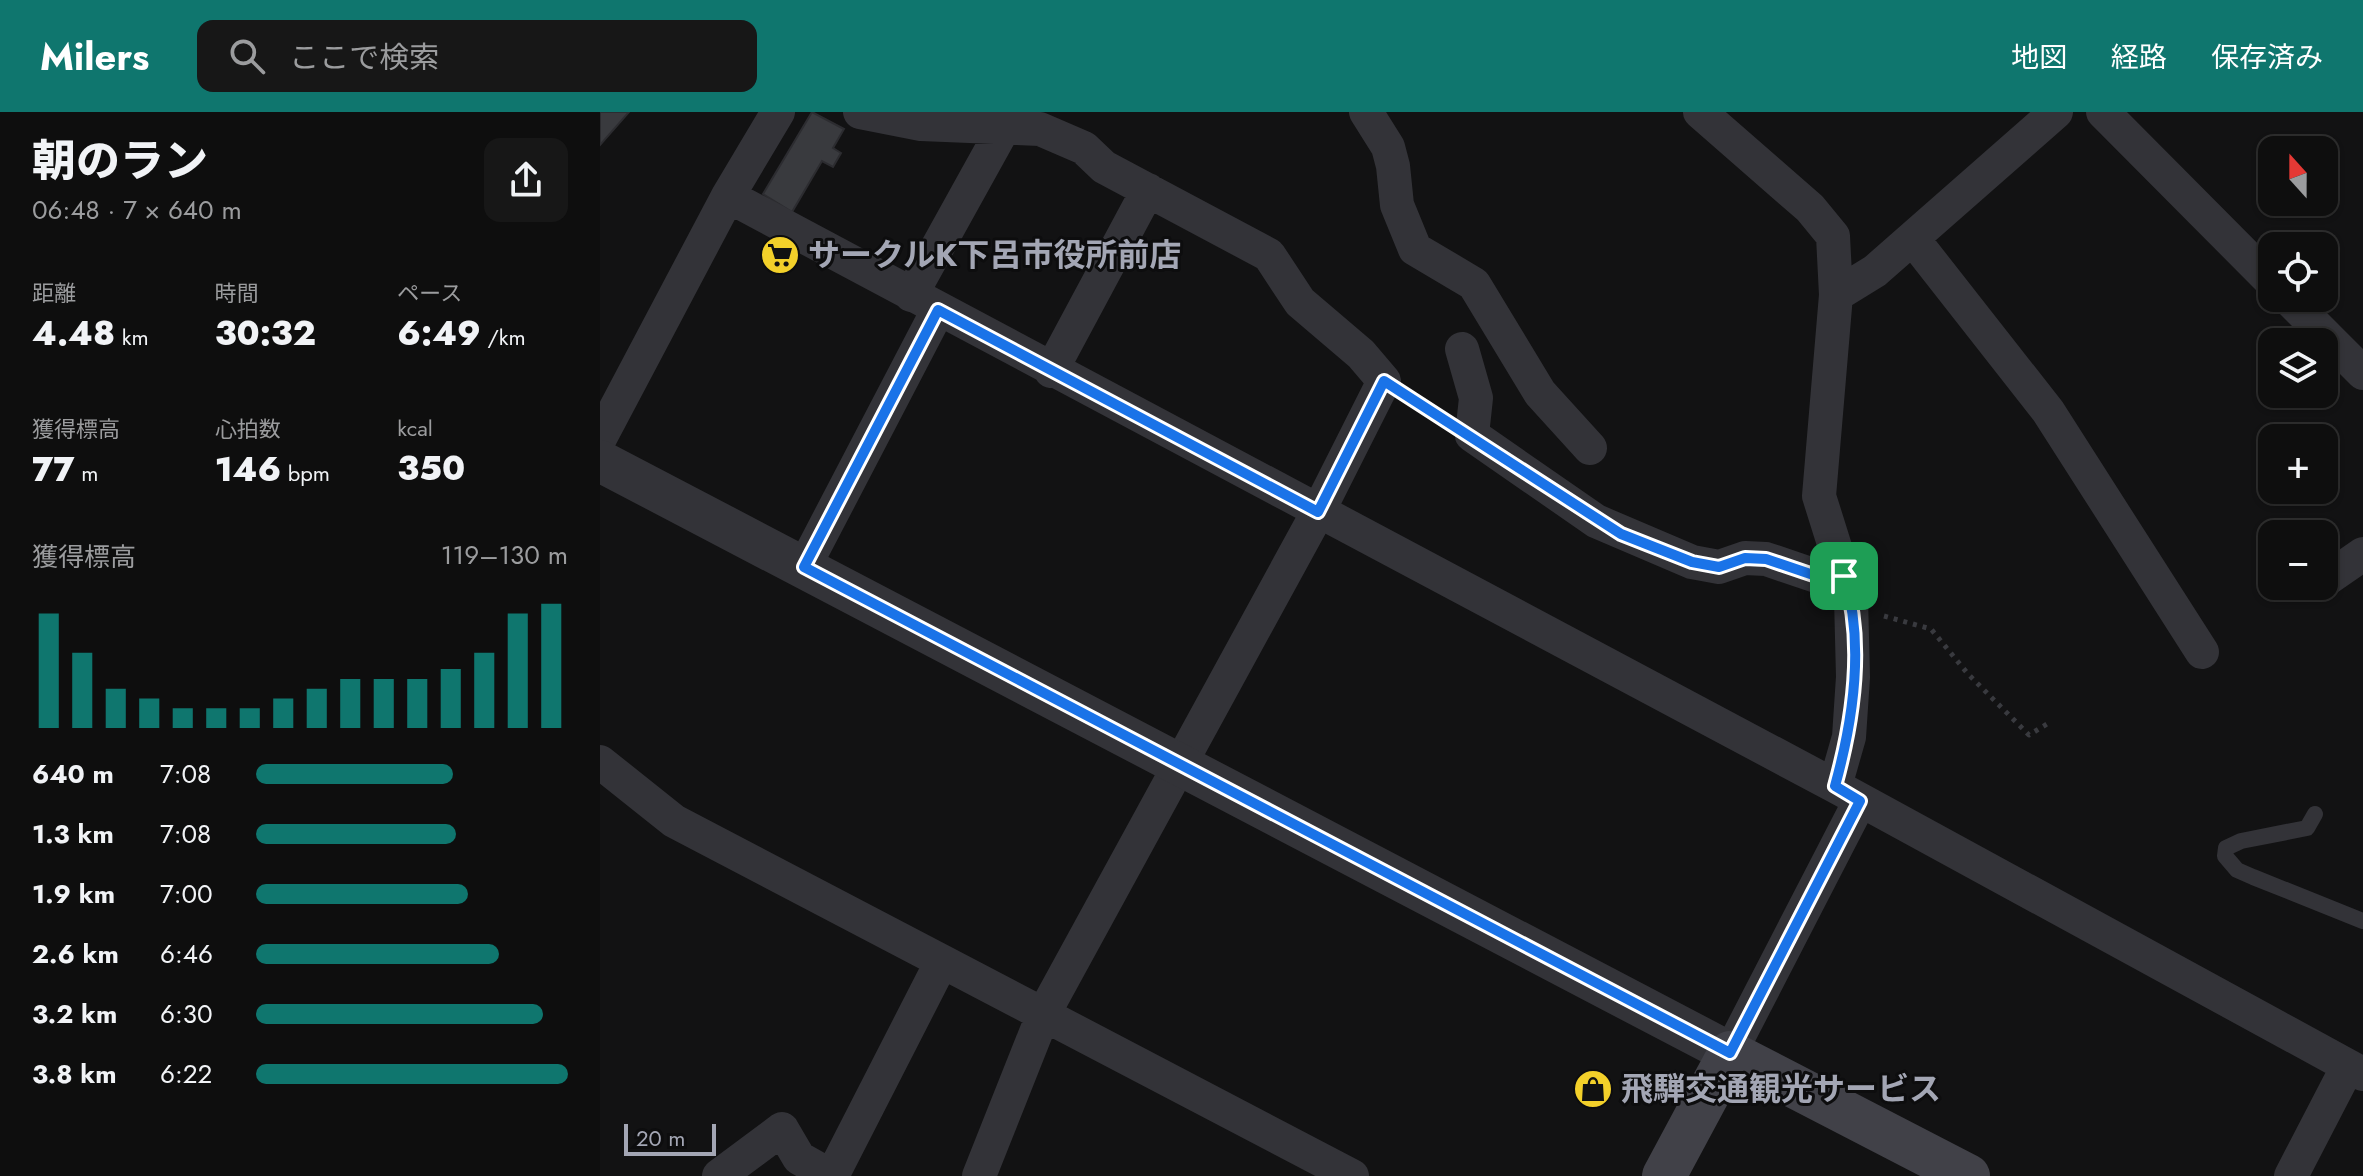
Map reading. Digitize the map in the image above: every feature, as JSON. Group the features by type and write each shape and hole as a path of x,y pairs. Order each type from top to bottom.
{"main road":[{"path":"1664,1176 1730,1053 1968,1176"}],"street":[{"path":"600,438 728,196 778,112"},
{"path":"860,112 921,124 1040,129 1084,148 1104,167 1269,255 1285,275 1292,294 1361,354 1384,381 1318,512 1043,1015 979,1176"},
{"path":"1366,112 1388,147 1397,205 1415,249 1474,284 1540,393 1590,448"},
{"path":"600,461 1730,1053 1848,793 1853,677 1852,613 1819,496 1836,295 1833,236 1810,208 1700,112"},
{"path":"1836,295 1875,271 2056,112"},
{"path":"2103,112 2258,268"},
{"path":"804,567 1003,129"},
{"path":"1051,371 1148,190"},
{"path":"728,196 2357,1065 2291,1176"},
{"path":"1913,239 2066,437 2202,652"},
{"path":"2302,312 2363,373"},
{"path":"1462,349 1476,398 1472,435 1596,521 1692,562 1719,567 1745,558 1766,559 1828,580 1844,576"},
{"path":"2338,571 2363,554"},
{"path":"600,762 674,821 1352,1176"},
{"path":"719,1176 782,1129 799,1158 832,1176 941,963"}],"lane":[{"path":"2315,814 2307,828 2241,841 2226,848 2225,856 2245,873 2363,921"}],"path":[{"path":"1384,381 1472,435"},
{"path":"1852,613 1889,617 1931,629 1968,674 2029,735 2047,724"}],"building":[{"path":"600,112 629,112 600,145"},
{"path":"812,112 844,129 833,148 841,153 833,167 822,161 792,212 763,194"}],"place":[{"name":"サークルK下呂市役所前店","path":"780,255"},
{"name":"飛騨交通観光サービス","path":"1593,1089"}],"route":[{"path":"938,310 1318,512 1384,381 1472,435 1596,521 1621,534 1692,562 1719,567 1745,558 1766,559 1828,580 1844,576 1851,598 1853,677 1849,737 1835,786 1860,801 1730,1053 804,567 938,310"}]}
